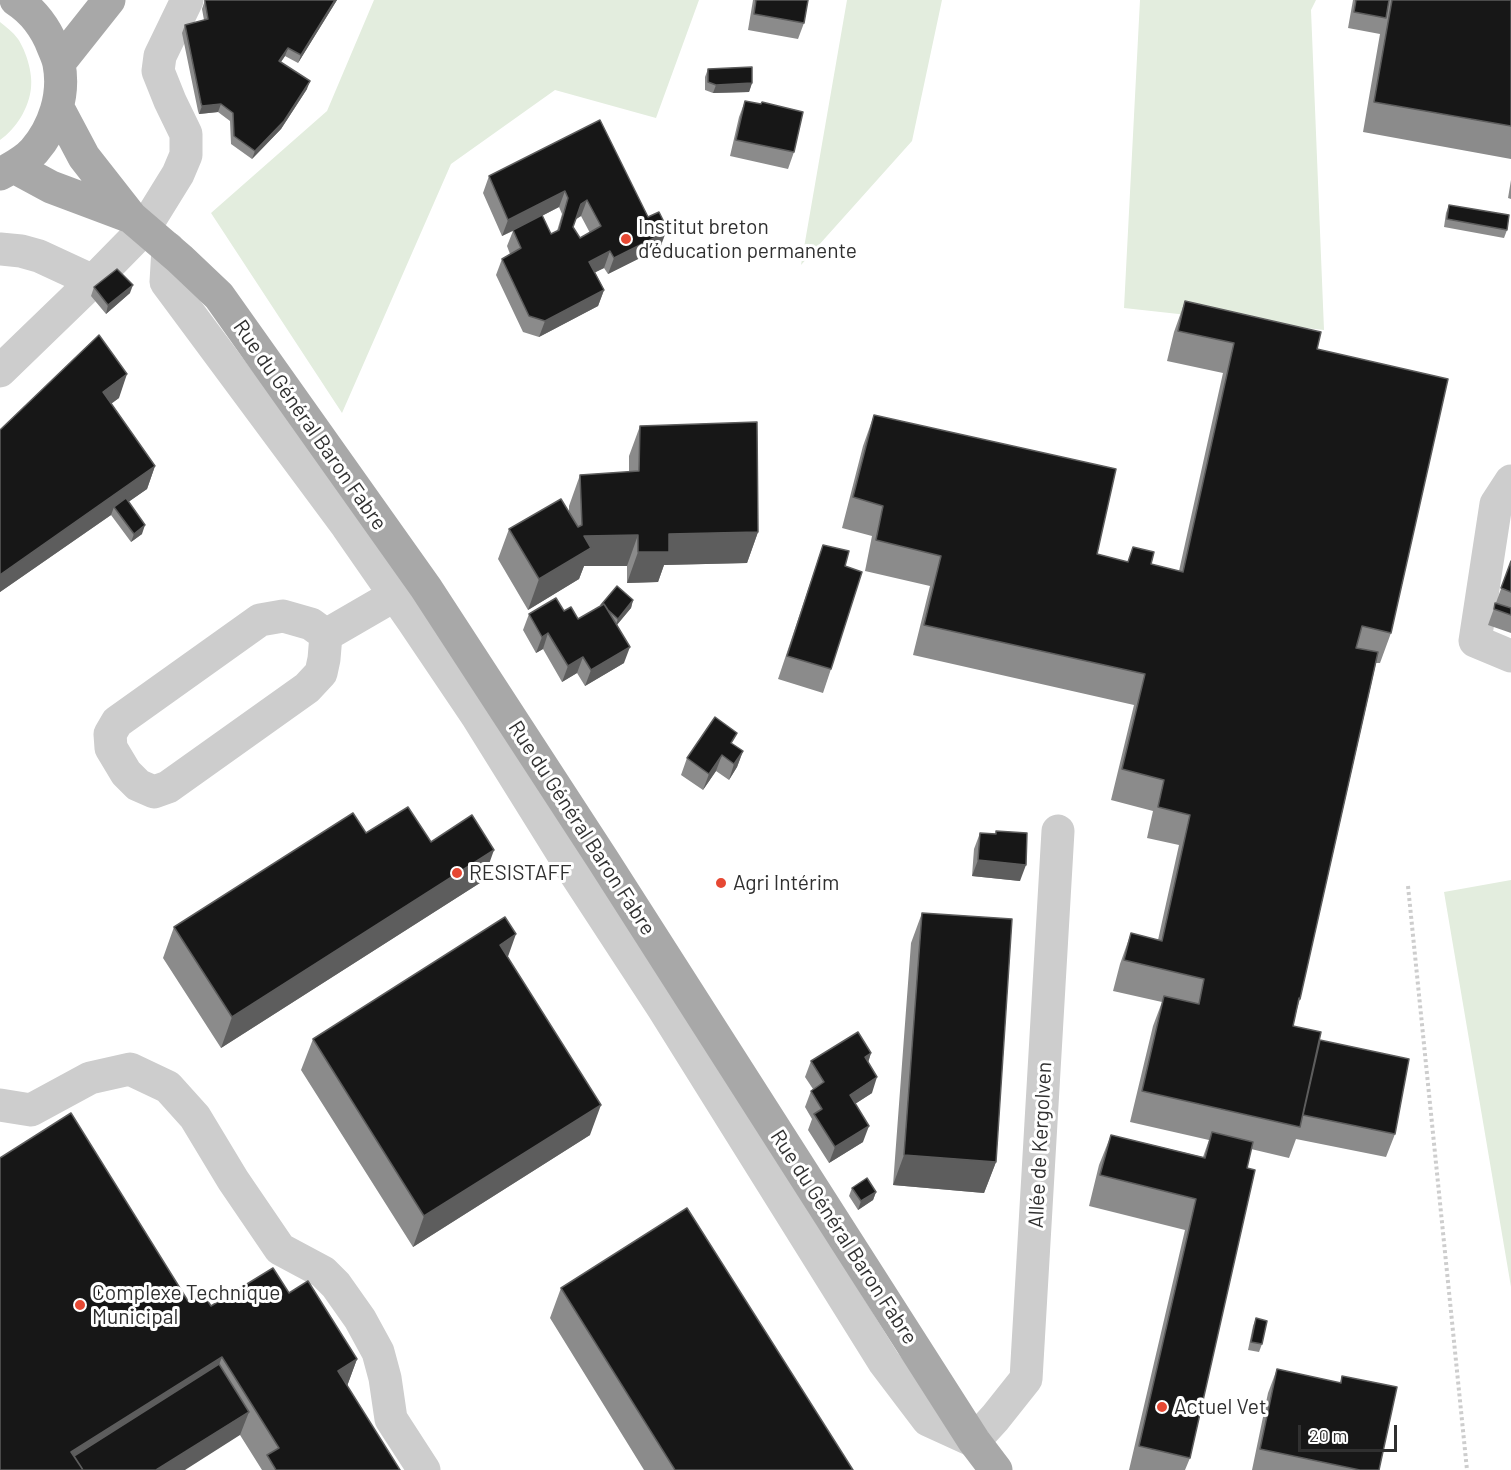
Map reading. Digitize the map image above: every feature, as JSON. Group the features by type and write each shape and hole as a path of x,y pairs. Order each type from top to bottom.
{"main road":[{"path":"59,63 109,0"},
{"path":"7,171 34,152 48,131 58,108 61,86 59,63 47,31 26,2"},
{"name":"Rue du Général Baron Fabre","path":"58,108 84,157 148,231 219,296 426,588 603,860 974,1441 996,1469"},
{"name":"Rue du Général Baron Fabre","path":"7,171 51,187 148,231"}],"street":[{"path":"2,368 148,231 178,174 186,155 186,134 158,71 160,56 187,0"},
{"path":"148,231 165,282 262,410 395,595 477,716 884,1362 928,1420 974,1441"},
{"path":"0,249 39,256 93,281"},
{"path":"1511,481 1496,504 1475,641 1511,656"},
{"path":"326,635 395,595"},
{"path":"283,616 311,624 326,635 321,673 308,688 168,787 154,792 138,785 126,773 111,748 110,734 117,722 260,620 283,616"},
{"name":"Allée de Kergolven","path":"974,1441 1026,1379 1058,831"},
{"path":"0,1105 31,1110 90,1078 130,1069 168,1087 195,1118 233,1180 280,1249 323,1272 336,1285 360,1319 378,1352 385,1378 391,1419 423,1470"}],"path":[{"path":"1408,886 1467,1470"}],"green space":[{"path":"374,0 699,0 656,118 555,90 451,164 342,413 211,213 327,111"},
{"path":"847,0 942,0 912,141 801,265"},
{"path":"1140,0 1316,0 1311,10 1324,330 1124,308"},
{"path":"0,22 14,34 21,44 28,62 31,82 28,103 21,117 0,140"},
{"path":"1511,880 1511,1287 1444,892"}],"building":[{"path":"205,0 335,0 301,55 288,48 279,61 310,81 284,121 255,151 234,136 233,113 221,104 202,106 201,103 185,25 208,19"},
{"path":"756,0 808,0 804,23 754,14"},
{"path":"1356,0 1389,0 1386,18 1354,12"},
{"path":"1392,0 1511,0 1511,126 1374,102"},
{"path":"752,67 752,83 716,85 708,82 708,69"},
{"path":"745,101 761,104 762,102 803,112 794,152 736,140"},
{"name":"Institut breton d’éducation permanente","path":"600,120 648,217 659,212 667,228 666,232 614,258 610,251 589,262 604,290 545,321 529,316 502,259 521,248 513,230 542,215 551,234 559,230 568,198 565,191 508,220 489,176","holes":["587,200 601,226 580,238 573,227 581,204"]},
{"path":"1449,205 1509,215 1507,230 1447,219"},
{"path":"117,269 133,285 108,305 94,287"},
{"path":"1185,301 1321,332 1317,349 1448,379 1391,633 1362,626 1356,648 1378,652 1293,1026 1321,1032 1300,1127 1142,1091 1164,996 1199,1004 1204,979 1124,960 1131,933 1162,941 1190,815 1158,807 1164,780 1122,769 1145,674 924,625 941,556 876,540 883,506 853,497 874,415 1116,469 1097,554 1128,562 1133,547 1154,552 1151,564 1183,572 1234,343 1178,331"},
{"path":"99,335 127,374 103,392 155,466 0,575 0,430"},
{"path":"757,422 758,532 669,534 669,552 638,552 638,535 584,536 591,548 539,579 509,529 561,499 578,527 582,525 580,475 639,471 640,426"},
{"path":"126,498 145,525 134,534 114,507"},
{"path":"823,545 849,551 845,566 862,572 831,669 787,656"},
{"path":"1511,561 1511,592 1501,588"},
{"path":"617,586 633,600 618,619 604,604 601,605"},
{"path":"556,598 564,611 571,607 578,619 604,604 630,647 591,670 583,657 568,666 548,633 542,637 529,614"},
{"path":"1495,603 1511,608 1511,615 1494,609"},
{"path":"715,717 737,733 731,743 743,751 734,764 722,755 709,774 687,758"},
{"path":"408,807 431,842 472,815 494,850 232,1017 174,927 353,813 366,833"},
{"path":"996,831 1027,833 1026,865 978,860 980,833 996,834"},
{"path":"922,913 1012,919 996,1162 904,1155"},
{"path":"505,917 516,934 500,945 601,1105 424,1216 313,1039"},
{"path":"858,1032 871,1053 865,1057 877,1077 850,1095 869,1126 835,1147 814,1114 822,1109 811,1091 824,1082 811,1061"},
{"path":"1320,1040 1409,1059 1395,1134 1303,1115"},
{"name":"Complexe Technique Municipal","path":"71,1113 188,1301 202,1292 211,1306 273,1268 289,1293 308,1281 357,1359 338,1371 400,1470 276,1470 267,1455 279,1448 222,1357 71,1452 83,1470 0,1470 0,1158"},
{"path":"1212,1132 1253,1142 1247,1168 1255,1170 1190,1458 1139,1446 1196,1199 1100,1175 1111,1135 1205,1158"},
{"path":"867,1178 876,1192 861,1201 852,1188"},
{"path":"687,1208 853,1470 675,1470 561,1288"},
{"path":"1256,1318 1267,1321 1262,1344 1251,1342"},
{"path":"219,1364 249,1412 156,1470 83,1470 74,1456"},
{"path":"1277,1369 1341,1383 1342,1376 1397,1387 1379,1470 1360,1470 1260,1449"}],"place":[{"name":"Institut breton d’éducation permanente","path":"626,239"},
{"name":"RESISTAFF","path":"457,873"},
{"name":"Agri Intérim","path":"721,883"},
{"name":"Complexe Technique Municipal","path":"80,1305"},
{"name":"Actuel Vet","path":"1162,1407"}]}
